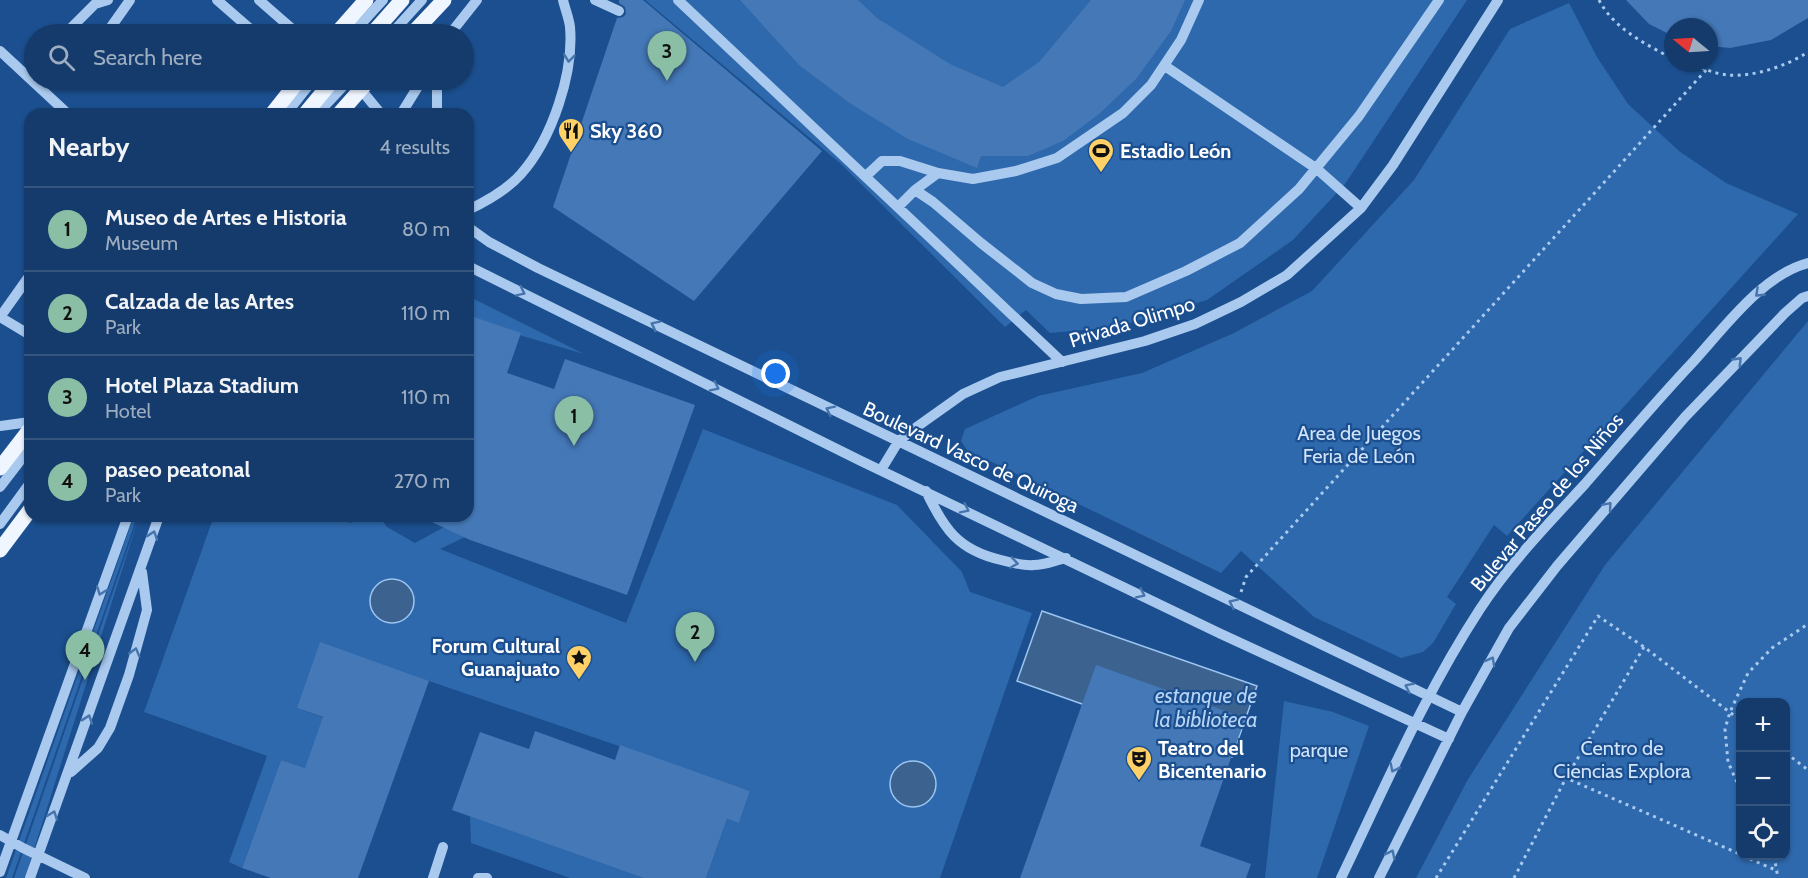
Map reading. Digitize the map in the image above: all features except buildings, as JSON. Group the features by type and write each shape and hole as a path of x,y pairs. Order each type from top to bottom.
{"main road":[{"path":"345,24 366,0"},
{"path":"381,24 402,0"},
{"path":"421,24 444,0"},
{"path":"278,108 296,90"},
{"path":"315,108 326,90"},
{"path":"343,108 353,90"},
{"path":"0,468 24,437"},
{"path":"0,550 24,518"}],"street":[{"path":"75,24 95,4 110,0 128,3 113,24"},
{"path":"217,0 245,24"},
{"path":"259,0 287,24"},
{"path":"361,24 383,0"},
{"path":"400,24 422,0"},
{"path":"458,24 477,0"},
{"path":"474,207 505,189 521,175 533,159 552,122 566,79 570,51 570,25 563,0"},
{"path":"595,0 619,11"},
{"path":"678,0 1062,362"},
{"path":"866,176 882,161 900,160 938,173 973,178 1016,171 1058,158 1123,113 1150,85 1181,40 1199,0"},
{"path":"915,190 933,202 1032,283 1056,294 1081,299 1126,297 1186,271 1240,243 1299,189 1359,116 1439,0"},
{"name":"Privada Olimpo","path":"881,470 898,442 963,394 999,376 1145,341 1195,324 1241,302 1287,275 1361,208 1393,165 1498,0"},
{"path":"0,51 24,73"},
{"path":"1165,66 1317,169 1361,208"},
{"path":"42,90 62,108"},
{"path":"289,108 300,90"},
{"path":"307,90 311,108"},
{"path":"318,108 346,90"},
{"path":"364,90 377,108"},
{"path":"405,108 416,90"},
{"path":"436,108 437,90"},
{"path":"898,207 915,190 938,173"},
{"name":"Boulevard Vasco de Quiroga","path":"474,231 489,242 538,268 1462,712"},
{"name":"Bulevar Paseo de los Niños","path":"1341,878 1428,696 1480,608 1513,564 1663,394 1752,298 1795,266 1808,263"},
{"path":"474,269 881,470 1221,634 1449,739"},
{"path":"24,283 0,317 24,331"},
{"path":"1379,878 1462,712 1509,628 1557,566 1685,417 1785,313 1802,298 1808,296"},
{"path":"0,426 24,423"},
{"path":"0,487 24,456"},
{"path":"0,524 24,491"},
{"path":"926,491 950,534 965,547 985,557 1034,565 1066,558"},
{"path":"0,872 126,522"},
{"path":"30,878 69,774 157,522"},
{"path":"69,774 98,748 110,728 129,675 147,610 141,568"},
{"path":"0,835 85,878"},
{"path":"433,878 443,847"},
{"path":"478,878 487,878"}],"path":[{"path":"1599,0 1604,10 1633,37 1664,54"},
{"path":"1716,72 1726,75 1747,75 1776,67 1808,52"},
{"path":"1236,604 1246,577 1704,72"},
{"path":"1436,878 1598,616 1644,647 1736,717"},
{"path":"1736,780 1728,762 1725,729 1730,712 1748,673 1772,648 1808,624"},
{"path":"1514,878 1566,778 1644,647"},
{"path":"1790,757 1808,770"},
{"path":"1566,778 1736,852"},
{"path":"1753,860 1778,871"},
{"path":"1775,860 1778,878"}],"green space":[{"name":"Estadio León","path":"645,0 1467,0 1345,184 1293,240 1207,300 1117,327 1050,333 1026,310 1005,327 841,164"},
{"name":"Area de Juegos Feria de León","path":"1569,3 1597,57 1628,104 1679,151 1726,183 1798,214 1507,536 1494,525 1447,597 1456,604 1433,643 1423,652 1401,658 1314,617 1241,551 1221,573 967,450 961,441 965,429 1038,396 1142,373 1234,333 1312,291 1414,180 1510,29"},
{"path":"474,299 584,354 474,322"},
{"name":"Centro de Ciencias Explora","path":"1808,321 1808,878 1416,878 1467,781 1605,565"},
{"path":"703,429 897,505 962,572 970,592 1032,613 940,878 706,878 727,819 739,823 750,791 429,681 297,708 344,725 305,768 281,760 242,868 229,862 267,756 144,712 212,522 383,522 387,527 415,543 444,527 465,537 440,549 626,623"},
{"path":"132,522 135,522 12,878 6,878"},
{"path":"137,522 25,878 14,878"},
{"name":"parque","path":"1284,701 1333,712 1369,726 1317,878 1265,878"},
{"path":"470,816 647,878 570,878 471,843"}],"water":[{"path":"392,579 407,586 414,601 407,616 392,623 377,616 370,601 377,586"},
{"name":"estanque de la biblioteca","path":"1042,611 1257,686 1232,757 1017,681"},
{"path":"913,761 929,768 936,784 929,800 913,807 897,800 890,784 897,768"}],"place":[{"name":"Hotel Plaza Stadium","path":"667,81"},
{"name":"Sky 360","path":"571,154"},
{"name":"Estadio León","path":"1101,174"},
{"name":"Museo de Artes e Historia","path":"574,446"},
{"name":"Calzada de las Artes","path":"695,662"},
{"name":"paseo peatonal","path":"85,680"},
{"name":"Forum Cultural Guanajuato","path":"579,681"},
{"name":"Teatro del Bicentenario","path":"1139,782"}]}
